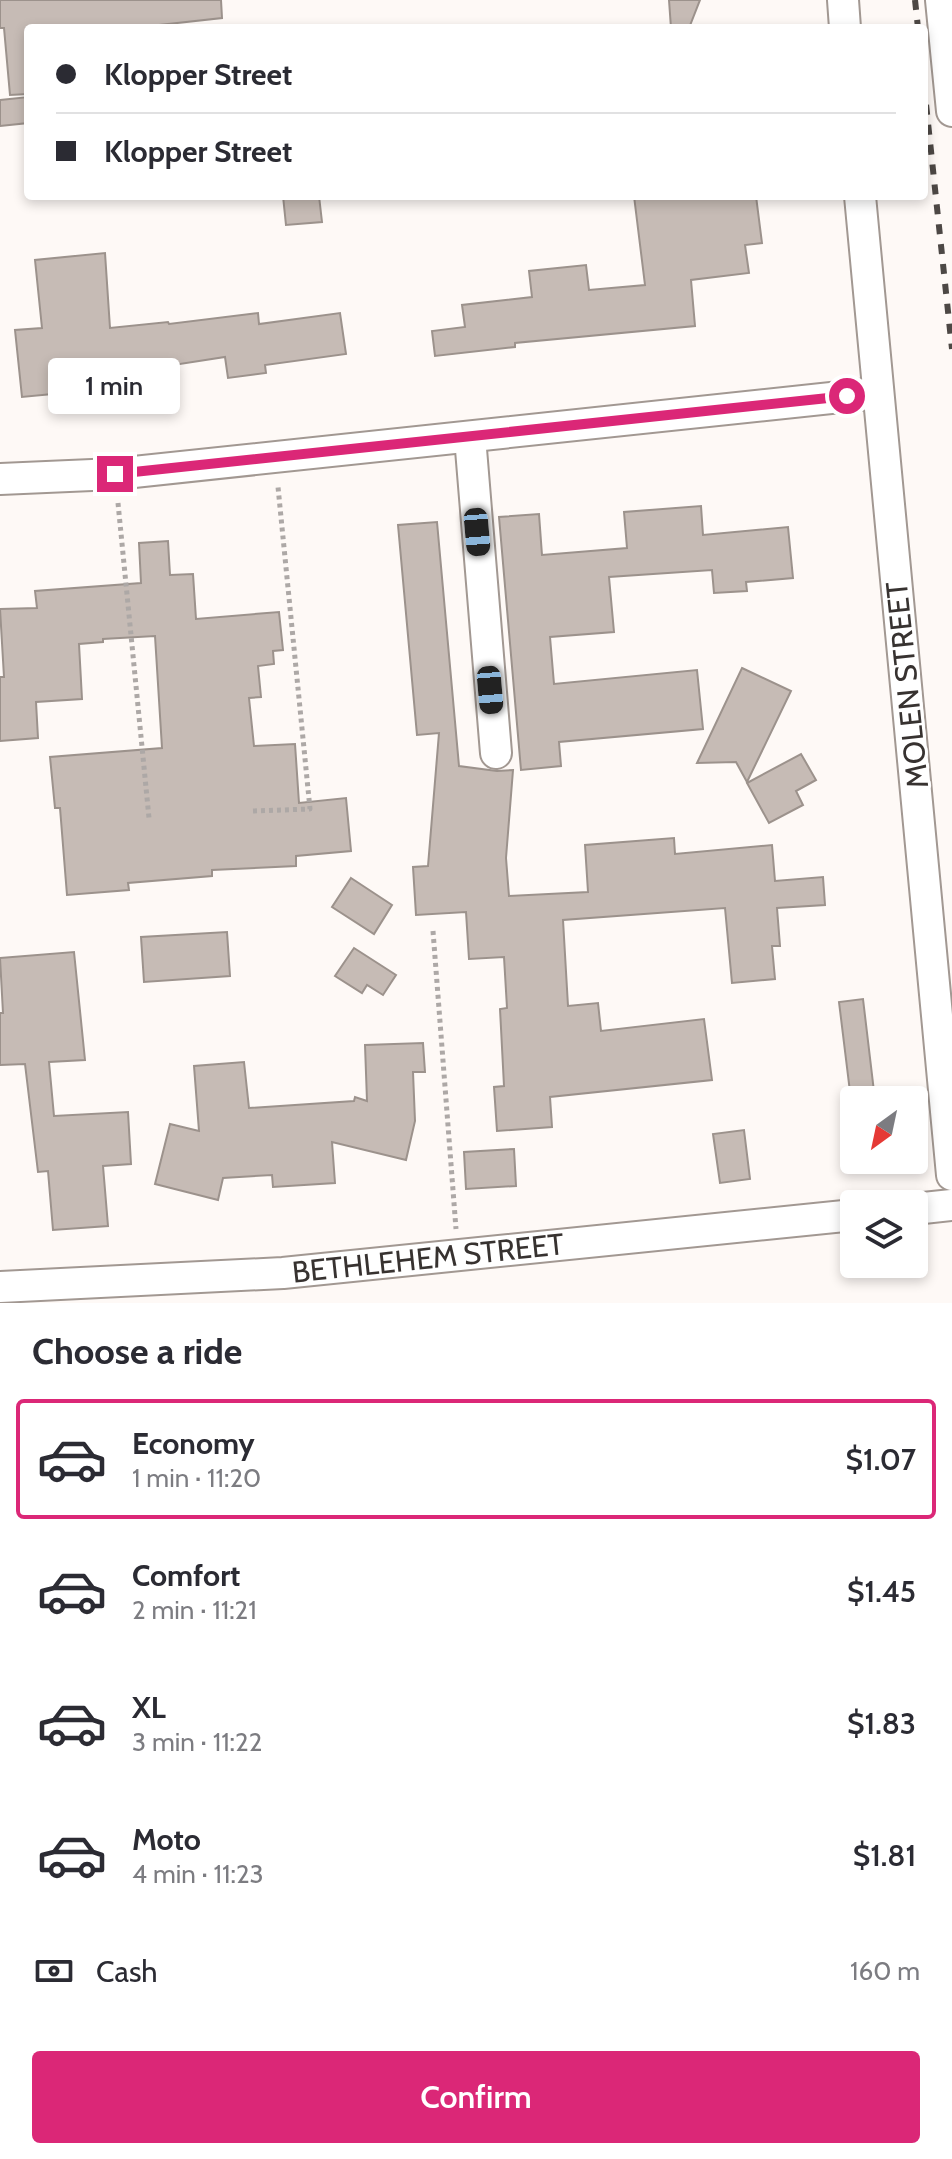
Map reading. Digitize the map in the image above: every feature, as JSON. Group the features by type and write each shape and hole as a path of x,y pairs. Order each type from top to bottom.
{"street":[{"path":"843,0 845,24"},
{"path":"941,0 952,111"},
{"name":"MOLEN STREET","path":"860,200 952,1175"},
{"path":"0,479 115,474 878,393"},
{"path":"470,437 496,753"},
{"path":"928,1208 952,1205"},
{"name":"BETHLEHEM STREET","path":"0,1287 283,1273 840,1216"}],"path":[{"path":"253,811 310,809 275,458"},
{"path":"115,474 149,818"},
{"path":"433,931 458,1255"}],"building":[{"path":"0,0 221,0 222,18 168,24 24,24 24,94 10,95 4,28 0,28"},
{"path":"669,0 700,0 691,24 671,24"},
{"path":"24,97 24,123 0,126 0,100"},
{"path":"283,200 319,200 322,222 286,225"},
{"path":"634,200 757,200 762,243 745,245 749,273 691,280 695,326 515,343 515,347 435,356 432,331 465,327 462,305 532,297 529,271 586,265 589,290 645,285"},
{"path":"105,253 110,328 258,313 259,324 340,313 346,354 265,365 266,373 228,378 225,357 173,365 173,371 132,375 131,363 71,370 73,392 22,397 15,330 42,328 35,260"},
{"path":"701,506 703,535 788,527 793,578 746,582 747,591 714,593 712,570 609,577 614,632 550,637 554,684 697,670 703,729 559,742 561,766 521,770 499,517 539,514 542,555 627,548 624,512"},
{"path":"437,522 459,766 513,770 506,858 509,896 588,892 585,845 674,838 675,854 772,845 775,881 823,877 825,905 777,908 780,946 772,946 775,979 732,983 725,908 563,920 568,1006 598,1003 601,1031 704,1019 712,1080 550,1097 552,1127 497,1131 494,1087 504,1086 500,1009 507,1008 504,957 469,959 466,912 416,915 413,867 428,866 439,733 417,735 398,525"},
{"path":"168,541 170,575 193,574 196,619 279,612 283,650 273,651 274,664 258,666 261,697 249,698 254,746 295,744 299,803 346,798 351,851 296,856 296,866 212,870 212,876 128,883 129,890 67,895 60,808 55,808 50,757 162,748 155,636 103,639 103,642 79,644 82,699 36,702 38,738 0,741 0,677 4,677 0,609 37,608 35,591 141,583 139,543"},
{"path":"742,668 791,691 747,782 736,762 697,763"},
{"path":"801,754 816,780 796,791 803,805 769,823 747,783"},
{"path":"351,878 392,905 374,934 332,907"},
{"path":"227,932 230,976 144,982 141,937"},
{"path":"354,948 396,975 383,995 367,985 362,993 335,976"},
{"path":"74,952 85,1060 49,1062 54,1116 128,1112 131,1164 103,1166 108,1226 53,1230 48,1171 38,1172 25,1064 0,1065 0,1013 3,1013 0,958"},
{"path":"863,999 873,1086 849,1086 839,1002"},
{"path":"423,1043 425,1072 413,1072 415,1121 406,1160 332,1142 335,1183 273,1187 272,1175 223,1178 218,1200 155,1184 170,1124 199,1131 194,1066 244,1062 249,1108 354,1101 355,1097 367,1101 365,1045"},
{"path":"744,1130 750,1179 720,1183 713,1134"},
{"path":"514,1149 516,1186 466,1189 464,1152"}],"railway":[{"path":"915,0 918,24"},
{"path":"928,123 952,349"}],"route":[{"path":"115,474 847,396"}]}
